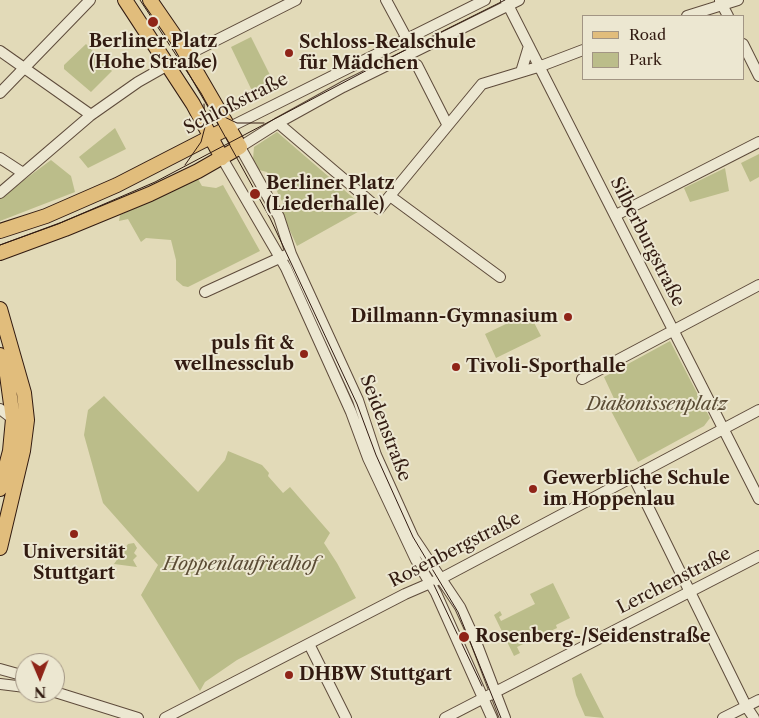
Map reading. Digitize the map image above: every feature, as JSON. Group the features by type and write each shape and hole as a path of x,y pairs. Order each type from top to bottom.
{"main road":[{"path":"125,0 168,66 222,158"},
{"path":"150,0 187,55 240,147"},
{"name":"Schloßstraße","path":"0,231 46,216 117,185 228,128"},
{"name":"Schloßstraße","path":"0,253 88,220 173,183 240,147"},
{"path":"0,309 12,394"},
{"path":"0,356 20,420 23,451 0,548"},
{"path":"0,489 20,420"}],"street":[{"path":"0,93 90,0"},
{"path":"187,55 296,0"},
{"path":"386,0 407,39"},
{"name":"Schloßstraße","path":"228,128 485,0"},
{"name":"Schloßstraße","path":"240,147 278,122 367,74 507,3 519,0"},
{"path":"689,15 721,2 738,0"},
{"path":"721,2 728,15"},
{"name":"Silberburgstraße","path":"507,3 541,66 759,499"},
{"path":"521,72 529,46"},
{"path":"744,46 759,76"},
{"path":"278,122 379,208 482,84 541,66 582,50"},
{"path":"0,51 92,114"},
{"path":"417,65 447,124"},
{"path":"0,193 92,114 138,82 168,66"},
{"path":"616,215 759,142"},
{"name":"Seidenstraße","path":"240,147 279,217 292,254 358,400 373,448 398,504 418,546 442,578 470,628 505,718"},
{"path":"0,158 22,173"},
{"name":"Seidenstraße","path":"222,158 279,257 351,412 371,464 492,718"},
{"path":"390,196 500,277"},
{"path":"205,292 279,257 292,254"},
{"path":"582,379 759,284"},
{"path":"0,409 20,420"},
{"name":"Rosenbergstraße","path":"165,718 442,578 759,410"},
{"path":"634,476 746,706 754,718"},
{"name":"Lerchenstraße","path":"445,718 759,556"},
{"path":"309,644 346,718"},
{"path":"0,669 15,673"},
{"path":"0,684 15,686"},
{"path":"65,694 138,718"},
{"path":"723,718 759,700"}],"green space":[{"path":"251,37 271,77 267,79 270,87 254,95 231,47"},
{"path":"86,44 112,71 91,92 64,69 64,65"},
{"path":"115,128 126,149 88,168 79,157"},
{"path":"277,132 365,208 297,246 281,211 283,203 267,172 259,170 253,159 254,147"},
{"path":"759,154 759,177 750,182 741,163"},
{"path":"51,160 71,176 75,192 0,221 0,198"},
{"path":"725,168 729,191 690,202 684,188"},
{"path":"198,179 202,186 216,188 223,185 260,251 188,287 183,286 176,280 176,260 171,240 146,238 141,242 128,219 119,221 120,215"},
{"path":"529,313 541,336 496,358 485,334"},
{"name":"Diakonissenplatz","path":"670,341 710,418 704,426 638,462 610,409 617,405 604,377"},
{"name":"Hoppenlaufriedhof","path":"104,396 198,492 225,460 228,451 262,465 269,473 268,476 283,493 290,487 330,533 324,543 356,598 237,660 205,682 200,691 141,595 158,565 103,503 84,435 88,410"},
{"path":"134,543 137,548 134,553 137,556 133,560 137,567 114,564 128,544"},
{"path":"553,583 570,618 556,625 557,628 517,647 520,653 514,656 494,615 500,611 502,615 499,617 501,621 535,604 530,594"},
{"path":"581,673 604,718 585,716 576,695 572,678"}],"tram line":[{"path":"140,0 201,93 270,218 357,404 376,455 413,537 458,612 501,718"},
{"path":"0,245 58,224 155,182 409,48 505,0"},
{"path":"185,165 201,142 205,127 204,104"},
{"path":"212,111 237,123 264,123"},
{"path":"434,585 482,686"}],"place":[{"name":"Berliner Platz (Hohe Straße)","path":"153,22"},
{"name":"Schloss-Realschule für Mädchen","path":"289,53"},
{"name":"Berliner Platz (Liederhalle)","path":"255,194"},
{"name":"Dillmann-Gymnasium","path":"568,317"},
{"name":"puls fit & wellnessclub","path":"304,354"},
{"name":"Tivoli-Sporthalle","path":"456,367"},
{"name":"Gewerbliche Schule im Hoppenlau","path":"533,489"},
{"name":"Universität Stuttgart","path":"74,534"},
{"name":"Rosenberg-/Seidenstraße","path":"464,637"},
{"name":"DHBW Stuttgart","path":"289,675"}]}
